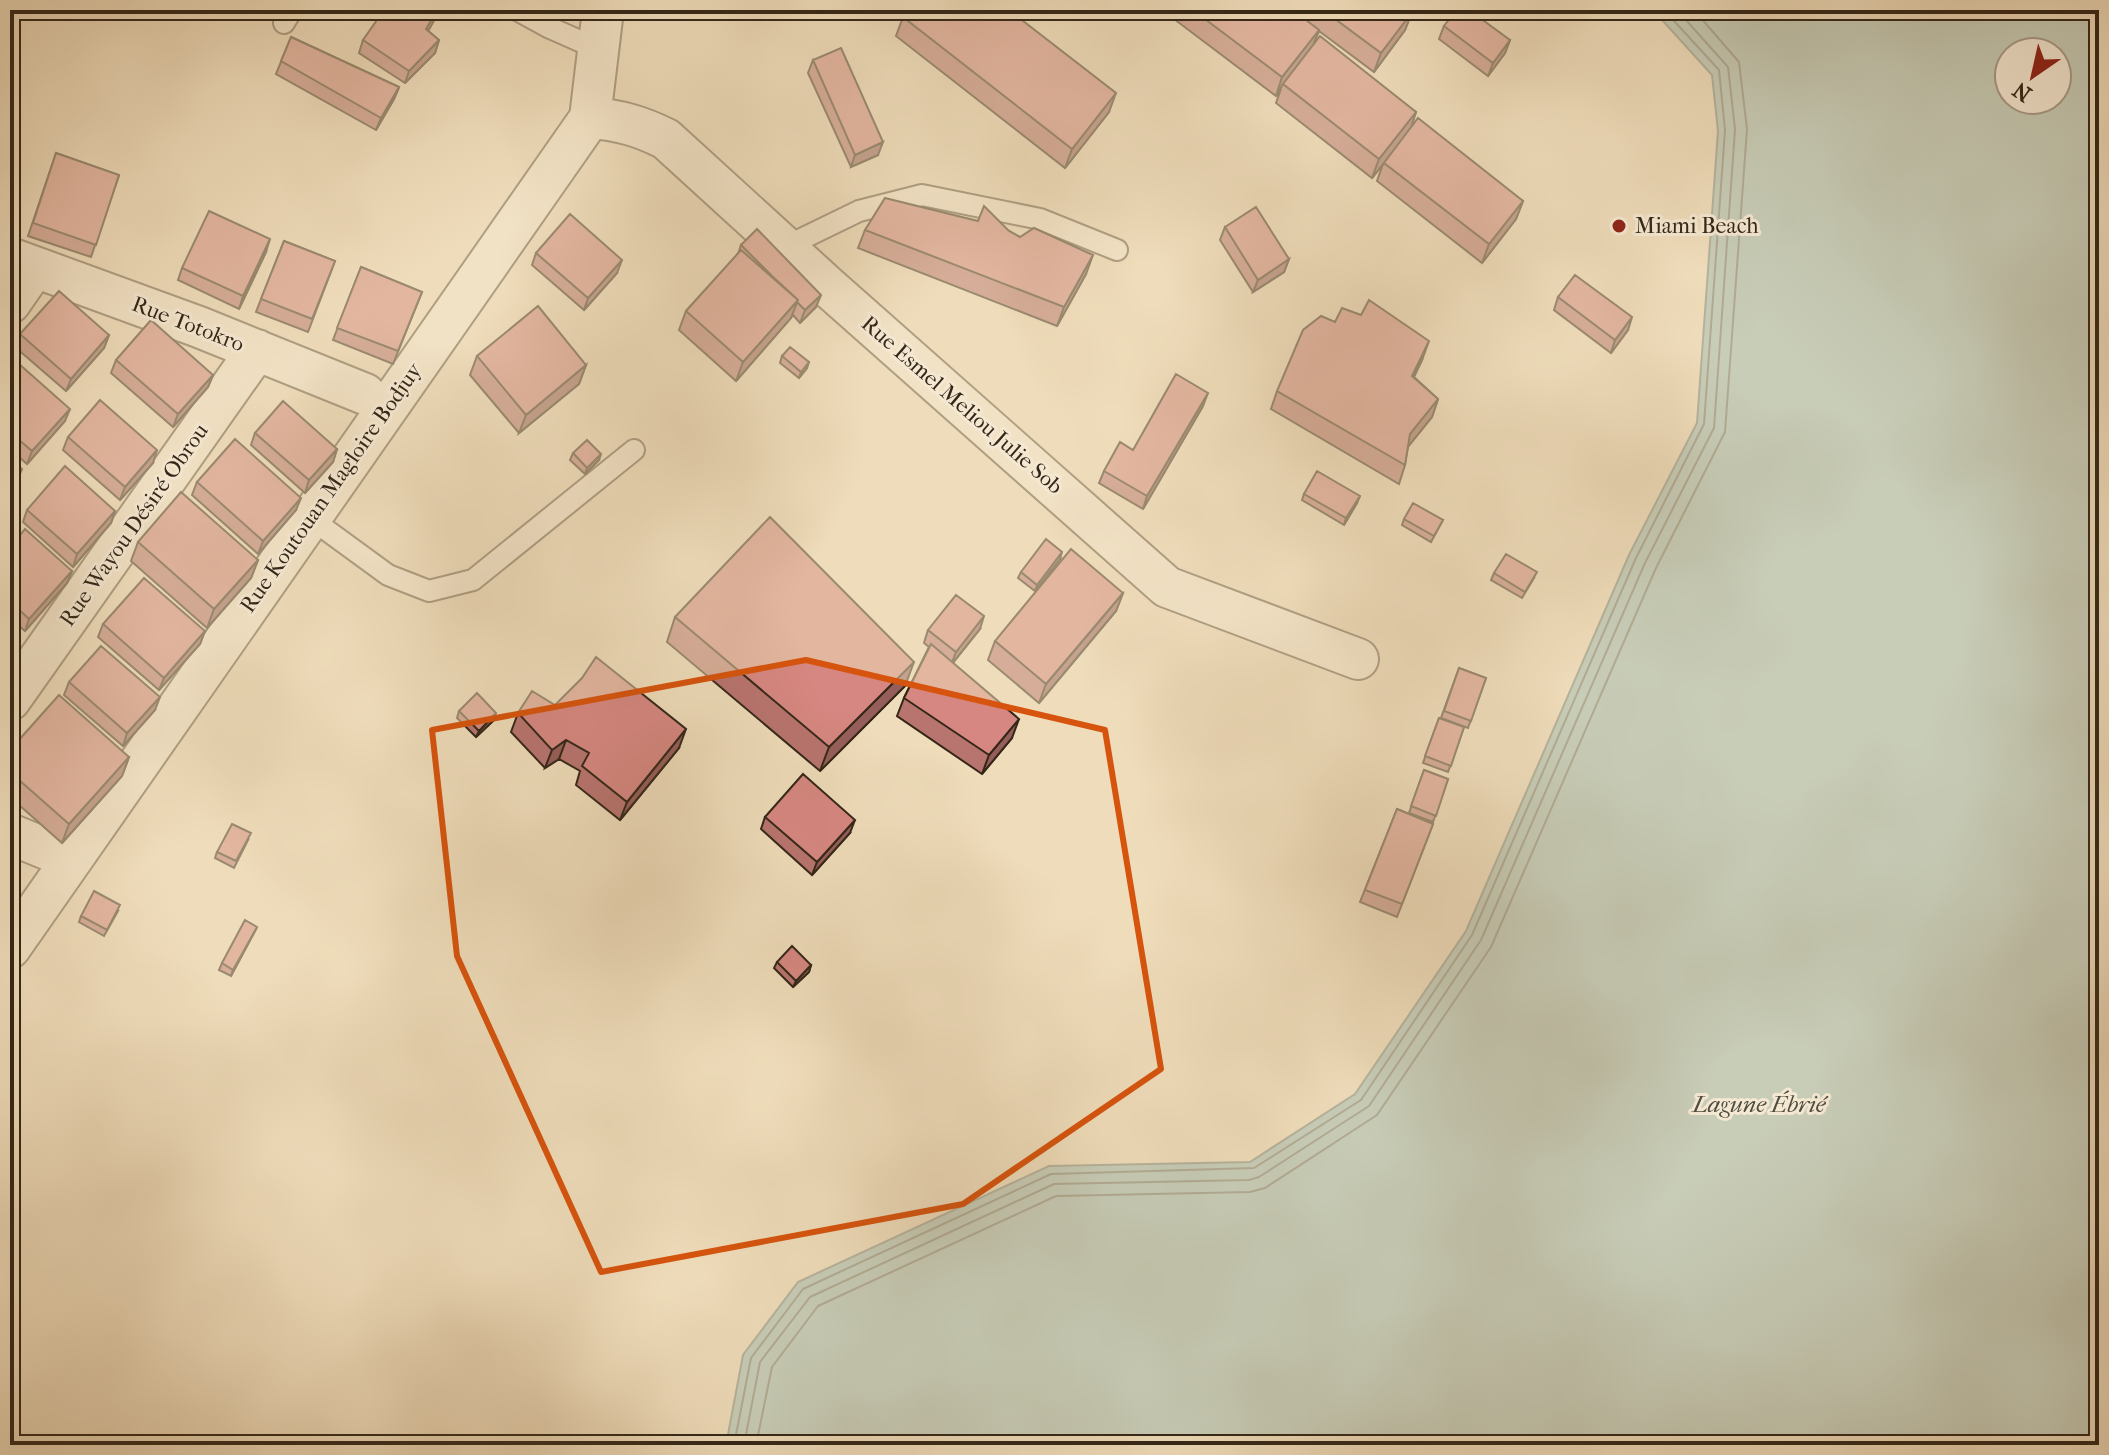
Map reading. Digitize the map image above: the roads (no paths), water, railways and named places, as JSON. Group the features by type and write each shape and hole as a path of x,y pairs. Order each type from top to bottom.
{"street":[{"name":"Rue Koutouan Magloire Bodjuy","path":"10,948 590,118 603,10"},
{"name":"Rue Esmel Meliou Julie Sob","path":"590,118 615,119 640,126 666,139 1167,587 1358,659"},
{"path":"10,303 23,262"},
{"name":"Rue Totokro","path":"23,262 365,394"},
{"name":"Rue Wayou Désiré Obrou","path":"10,700 257,350"},
{"path":"10,834 49,850"}],"lane":[{"path":"517,10 598,49"},
{"path":"785,247 859,211 922,195 1040,219 1117,250"},
{"path":"310,518 388,575 429,591 473,580 634,450"}],"water":[{"name":"Lagune Ébrié","path":"1653,10 2099,10 2099,1445 726,1445 743,1355 798,1282 1049,1166 1250,1162 1355,1094 1466,931 1629,555 1697,423 1718,131 1712,75"}],"place":[{"name":"Miami Beach","path":"1619,226"}]}
